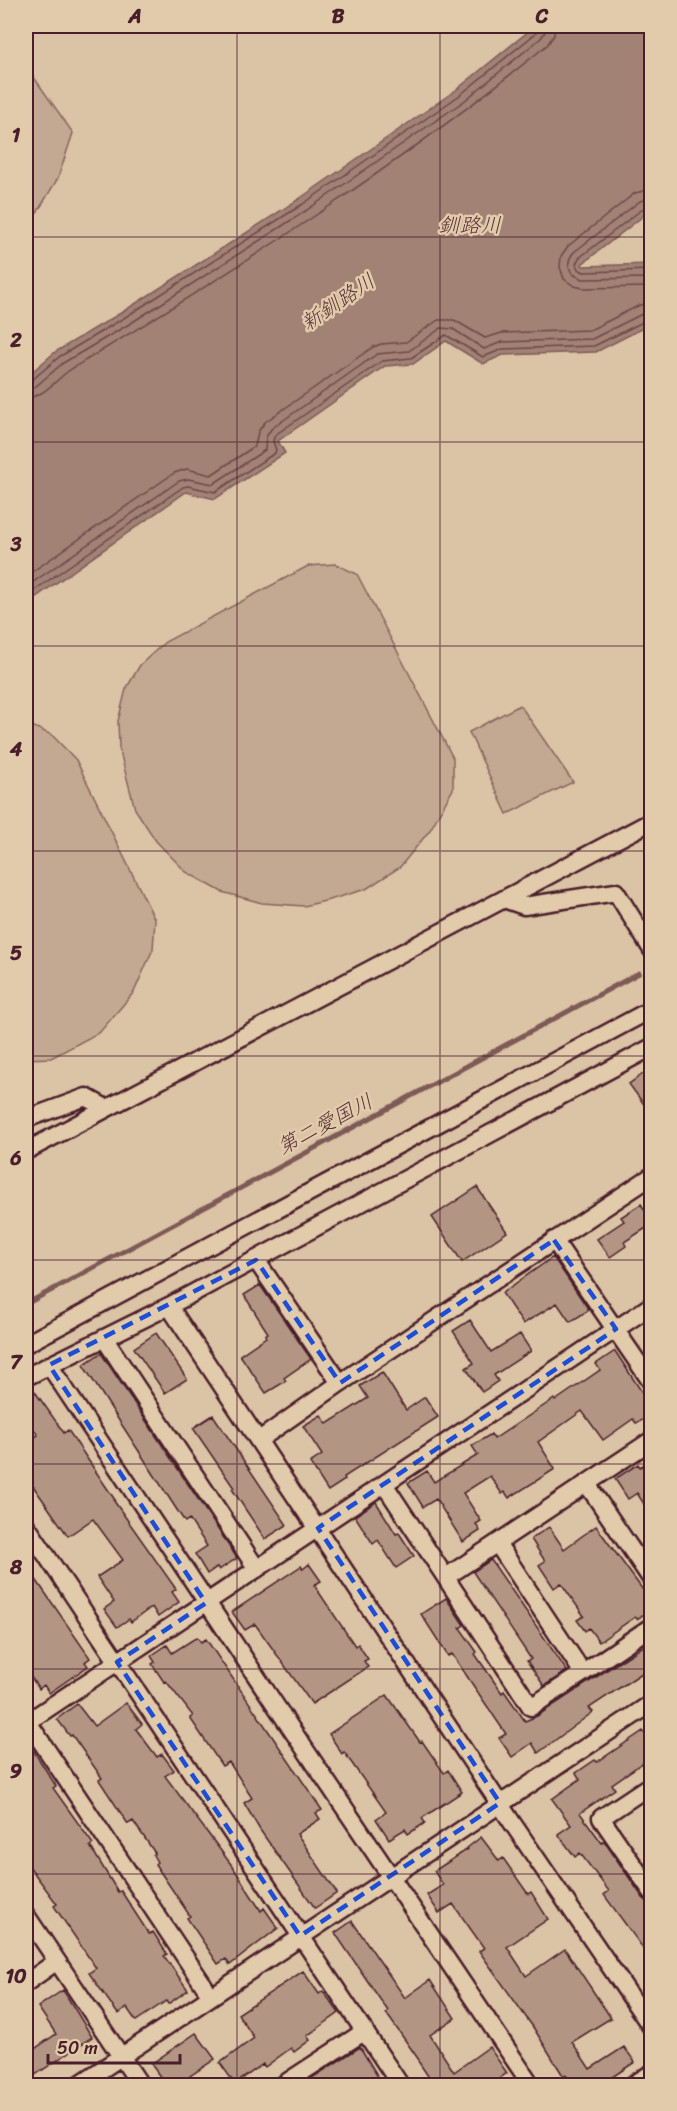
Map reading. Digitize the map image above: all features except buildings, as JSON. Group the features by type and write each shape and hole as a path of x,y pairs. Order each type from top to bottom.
{"street":[{"path":"26,1151 651,820"},
{"path":"504,899 524,906 616,892 651,950"},
{"path":"26,1344 651,1009"},
{"path":"26,1377 169,1306 651,1047"},
{"path":"26,1119 86,1097 106,1108"},
{"path":"259,1440 340,1383 651,1176"},
{"path":"554,1240 651,1383"},
{"path":"256,1260 340,1383"},
{"path":"211,1996 26,1722 651,1305"},
{"path":"169,1306 651,2028"},
{"path":"104,1338 257,1569"},
{"path":"49,1365 206,1603 532,2085"},
{"path":"446,1577 651,1440"},
{"path":"384,1484 531,1707 651,1626"},
{"path":"587,1484 651,1580"},
{"path":"26,1525 401,2085"},
{"path":"497,1543 583,1673"},
{"path":"76,2085 651,1703"},
{"path":"651,1784 601,1818 651,1892"},
{"path":"26,1915 141,2085"},
{"path":"26,1983 57,1962"},
{"path":"280,2085 365,2031"},
{"path":"631,2085 651,2073"}],"highlighted area":[{"path":"554,1240 616,1329 318,1528 500,1803 300,1936 117,1662 206,1603 49,1365 256,1260 340,1383"}],"shaded area":[{"path":"26,66 73,133 58,178 26,231"},
{"path":"335,564 357,574 453,758 453,789 430,830 400,867 366,889 304,906 262,903 222,892 186,872 156,841 135,809 119,748 118,721 126,689 140,665 165,642 308,566"},
{"path":"520,705 573,782 507,814 469,732"},
{"path":"26,725 52,735 76,760 155,920 153,949 134,992 100,1032 51,1058 26,1059"}],"water":[{"name":"釧路川","path":"535,26 651,26 651,210 582,264 583,266 651,264 651,324 596,352 503,355 483,364 446,341 413,364 385,366 278,441 285,453 215,499 186,492 26,604 26,377 55,352 124,311 299,199 456,90"}],"waterway":[{"name":"第二愛国川","path":"26,1304 639,973"}],"water label":[{"name":"新釧路川","path":"338,302"}]}
